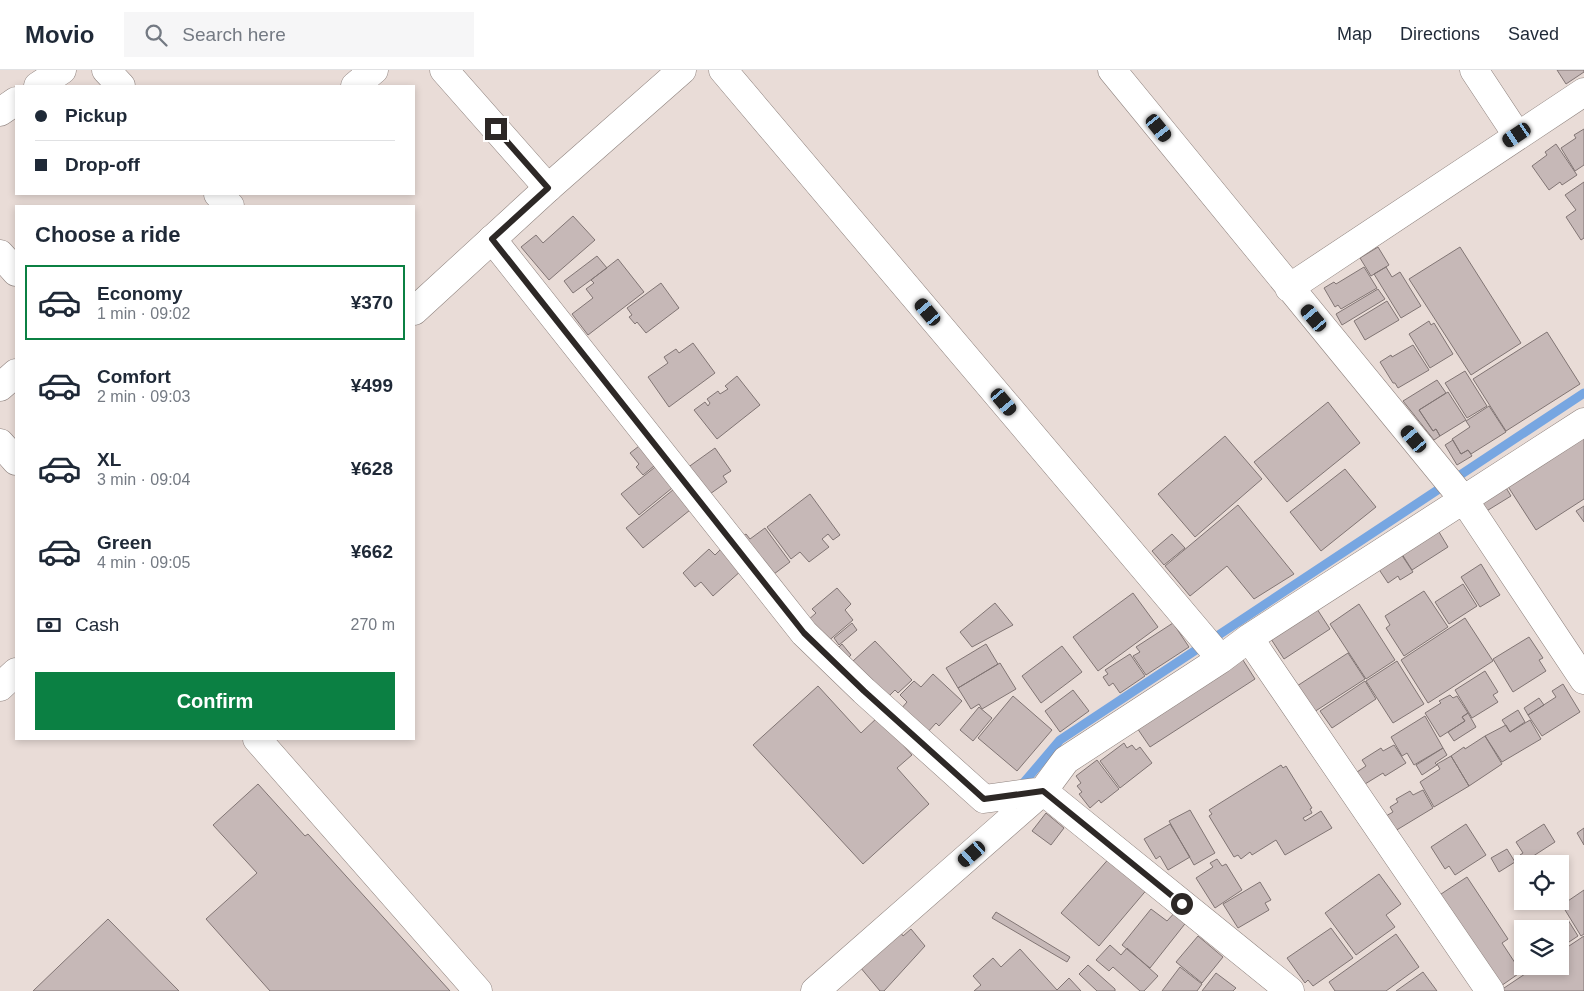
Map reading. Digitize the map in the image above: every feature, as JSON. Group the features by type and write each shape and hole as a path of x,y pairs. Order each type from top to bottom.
{"street":[{"path":"40,85 62,70"},
{"path":"106,70 119,85"},
{"path":"355,85 374,70"},
{"path":"444,70 548,188"},
{"path":"415,310 548,188 682,70"},
{"path":"723,70 1221,659"},
{"path":"1112,70 1464,500 1584,680"},
{"path":"1474,70 1517,135"},
{"path":"1289,288 1584,92"},
{"path":"0,112 15,102"},
{"path":"219,195 229,205"},
{"path":"492,239 804,633 864,691 984,799 1043,791 1290,991"},
{"path":"0,254 15,271"},
{"path":"0,387 15,374"},
{"path":"815,991 1043,791 1066,760 1221,659 1249,638 1584,422"},
{"path":"0,443 15,461"},
{"path":"1249,638 1490,991"},
{"path":"0,686 15,673"},
{"path":"258,740 478,991"}],"building":[{"path":"1557,70 1584,70 1584,72 1566,84"},
{"path":"1584,129 1584,165 1575,171 1561,148 1576,138 1574,135"},
{"path":"1556,144 1577,175 1562,185 1560,182 1549,190 1532,166 1547,155 1545,152"},
{"path":"1584,182 1584,238 1581,240 1566,217 1576,210 1565,195"},
{"path":"573,216 595,240 549,280 521,247 536,235 543,243"},
{"path":"1378,247 1389,265 1371,276 1360,258"},
{"path":"1460,247 1521,343 1471,375 1409,279"},
{"path":"597,256 607,268 573,293 564,281"},
{"path":"618,259 644,292 588,335 572,314 593,298 586,289 594,283 591,280"},
{"path":"1364,267 1377,288 1341,309 1338,305 1335,307 1324,288 1334,282 1336,284"},
{"path":"1386,267 1392,277 1400,272 1421,306 1401,318 1374,274"},
{"path":"661,283 679,308 646,333 637,322 635,324 629,317 632,315 627,308"},
{"path":"1378,289 1385,299 1342,325 1336,314"},
{"path":"1387,301 1399,320 1365,340 1354,321"},
{"path":"1429,321 1431,325 1434,323 1453,354 1430,368 1409,334"},
{"path":"1547,332 1580,384 1506,431 1473,379"},
{"path":"693,343 715,373 669,407 648,377 668,363 664,357 676,349 679,353"},
{"path":"1413,345 1429,370 1398,388 1380,362"},
{"path":"1465,371 1487,406 1467,418 1445,383"},
{"path":"737,376 760,405 717,439 694,410 705,402 708,406 710,403 707,399 718,391 720,394 728,389 725,386"},
{"path":"1437,380 1446,393 1419,410 1433,431 1436,429 1440,436 1434,440 1403,401"},
{"path":"1448,392 1466,420 1440,436 1436,429 1433,431 1419,410"},
{"path":"1328,402 1360,443 1287,502 1254,462"},
{"path":"1489,406 1506,432 1471,454 1468,450 1461,454 1452,439 1470,427 1466,421"},
{"path":"1584,434 1584,499 1536,530 1507,485"},
{"path":"1225,436 1262,479 1195,537 1158,494"},
{"path":"1453,440 1461,454 1468,450 1472,456 1457,465 1445,445"},
{"path":"643,443 659,462 643,475 636,467 639,464 630,453"},
{"path":"715,448 731,471 723,476 727,482 707,496 687,468"},
{"path":"659,464 677,484 639,515 621,494"},
{"path":"1345,469 1376,507 1321,551 1290,512"},
{"path":"679,485 695,506 643,548 626,528"},
{"path":"1505,486 1511,496 1485,512 1479,502"},
{"path":"810,494 840,535 833,540 828,534 822,539 829,547 809,562 800,552 791,559 767,527"},
{"path":"1238,505 1294,574 1254,599 1227,566 1190,596 1165,566"},
{"path":"1584,506 1584,522 1576,511"},
{"path":"1436,527 1448,547 1412,570 1400,551"},
{"path":"765,528 790,562 770,577 740,538 746,534 750,539"},
{"path":"1172,534 1185,548 1164,565 1152,551"},
{"path":"722,548 742,570 713,596 701,582 695,587 683,573 709,549 715,555"},
{"path":"1401,554 1413,572 1400,580 1398,576 1388,583 1378,568"},
{"path":"1481,564 1500,595 1480,607 1461,577"},
{"path":"1463,584 1477,606 1449,624 1435,602"},
{"path":"837,588 851,604 845,610 853,620 826,643 807,621 816,613 812,609"},
{"path":"1424,591 1448,627 1404,656 1386,628 1390,625 1385,616"},
{"path":"1133,593 1158,627 1098,671 1073,637"},
{"path":"995,603 1013,625 972,647 960,632"},
{"path":"1359,604 1395,660 1366,679 1330,624"},
{"path":"1317,609 1330,629 1284,659 1271,639"},
{"path":"1465,618 1493,661 1428,703 1401,660"},
{"path":"852,623 857,630 839,645 834,638"},
{"path":"1173,623 1189,647 1146,675 1133,656 1140,652 1136,647"},
{"path":"1529,637 1543,658 1539,660 1546,671 1513,692 1493,659"},
{"path":"875,641 912,680 898,693 895,690 887,698 853,661"},
{"path":"842,644 851,655 844,662 835,651"},
{"path":"986,644 998,664 958,688 946,668"},
{"path":"1062,646 1082,672 1041,703 1022,676"},
{"path":"1348,653 1365,679 1314,712 1297,686"},
{"path":"1130,654 1145,676 1120,693 1113,683 1109,686 1103,677 1108,674 1105,670"},
{"path":"1241,657 1255,679 1150,747 1135,725"},
{"path":"1397,661 1424,704 1393,723 1366,681"},
{"path":"1000,663 1016,689 982,709 979,704 971,709 958,688"},
{"path":"1485,671 1498,692 1493,695 1498,702 1472,718 1455,690"},
{"path":"933,674 962,701 939,726 936,723 926,734 900,710 907,702 900,695 914,681 921,687"},
{"path":"1365,681 1376,699 1332,728 1320,711"},
{"path":"1563,684 1580,712 1542,736 1528,715 1556,697 1552,691"},
{"path":"818,686 861,733 878,717 912,755 897,768 929,804 863,864 753,745"},
{"path":"1073,690 1089,711 1060,732 1045,711"},
{"path":"1450,695 1453,698 1457,696 1468,713 1462,717 1465,721 1440,737 1425,713 1441,703 1439,701"},
{"path":"1013,696 1052,730 1017,771 978,738"},
{"path":"1539,698 1544,705 1528,715 1524,708"},
{"path":"979,707 992,718 973,741 960,730"},
{"path":"1518,710 1525,722 1510,732 1502,720"},
{"path":"1468,713 1476,727 1454,741 1448,732 1465,721 1462,717"},
{"path":"1425,716 1443,748 1414,765 1407,753 1402,756 1391,737"},
{"path":"1530,720 1541,739 1502,762 1485,736 1506,725 1510,732"},
{"path":"1485,736 1502,764 1469,786 1451,756"},
{"path":"1124,743 1127,748 1132,745 1136,750 1140,747 1152,763 1120,788 1100,761"},
{"path":"1394,745 1406,763 1385,776 1383,773 1365,784 1357,772 1366,766 1362,760 1381,748 1383,751"},
{"path":"1443,748 1447,755 1435,763 1437,765 1422,775 1416,765"},
{"path":"1451,756 1469,786 1434,807 1420,782 1440,769 1437,764"},
{"path":"1097,760 1119,789 1101,803 1099,800 1090,808 1079,794 1082,792 1077,786 1081,783 1076,776"},
{"path":"1281,765 1283,768 1286,766 1312,808 1310,809 1312,813 1303,818 1305,821 1321,811 1332,828 1285,855 1276,840 1252,855 1250,852 1241,859 1238,855 1234,857 1209,816 1212,814 1209,810"},
{"path":"258,784 305,836 308,834 450,991 270,991 206,919 257,873 213,825"},
{"path":"1423,790 1433,808 1395,831 1386,816 1393,812 1390,807 1398,802 1396,799 1410,791 1413,795"},
{"path":"1190,810 1215,853 1194,865 1169,821"},
{"path":"1046,813 1064,828 1051,845 1032,831"},
{"path":"1170,824 1190,857 1168,870 1160,856 1156,859 1144,839"},
{"path":"1466,824 1486,855 1455,875 1449,866 1445,869 1431,847"},
{"path":"1544,824 1555,842 1535,855 1520,855 1523,853 1516,842"},
{"path":"1584,828 1584,845 1577,833"},
{"path":"1507,849 1514,863 1499,872 1491,858"},
{"path":"1112,855 1149,887 1099,946 1061,913"},
{"path":"1217,859 1222,866 1226,864 1242,890 1215,908 1196,878 1213,867 1210,863"},
{"path":"1379,874 1401,904 1386,915 1395,927 1356,955 1325,913"},
{"path":"1467,877 1508,939 1502,943 1514,961 1514,975 1517,975 1498,988 1438,896"},
{"path":"1260,882 1271,900 1265,903 1269,910 1238,928 1223,904"},
{"path":"1584,890 1584,934 1581,936 1565,910 1569,910 1569,900"},
{"path":"1151,909 1167,921 1177,910 1188,920 1150,968 1122,945"},
{"path":"996,912 1070,957 1067,962 992,918"},
{"path":"108,919 179,991 33,991"},
{"path":"1569,922 1578,936 1569,942"},
{"path":"1331,928 1353,958 1313,986 1308,980 1305,983 1287,958"},
{"path":"911,929 925,946 884,991 880,991 860,967 901,933 903,936"},
{"path":"1396,934 1419,967 1386,991 1335,991 1329,982"},
{"path":"1198,936 1223,957 1202,983 1176,962"},
{"path":"1584,936 1584,991 1501,990 1524,975 1569,975 1569,946"},
{"path":"1110,945 1121,955 1127,948 1158,976 1144,991 1140,991 1113,967 1109,971 1096,960"},
{"path":"1020,949 1057,990 1069,978 1081,991 974,991 981,985 973,976 993,958 1001,967"},
{"path":"1088,965 1115,991 1097,991 1079,974"},
{"path":"1180,967 1202,984 1197,991 1162,991"},
{"path":"1423,972 1437,991 1396,991"},
{"path":"1216,973 1236,988 1233,991 1202,991"}],"waterway":[{"path":"1020,787 1060,740 1584,393"}],"route":[{"path":"496,129 548,188 492,239 804,633 864,691 984,799 1043,791 1182,904"}]}
